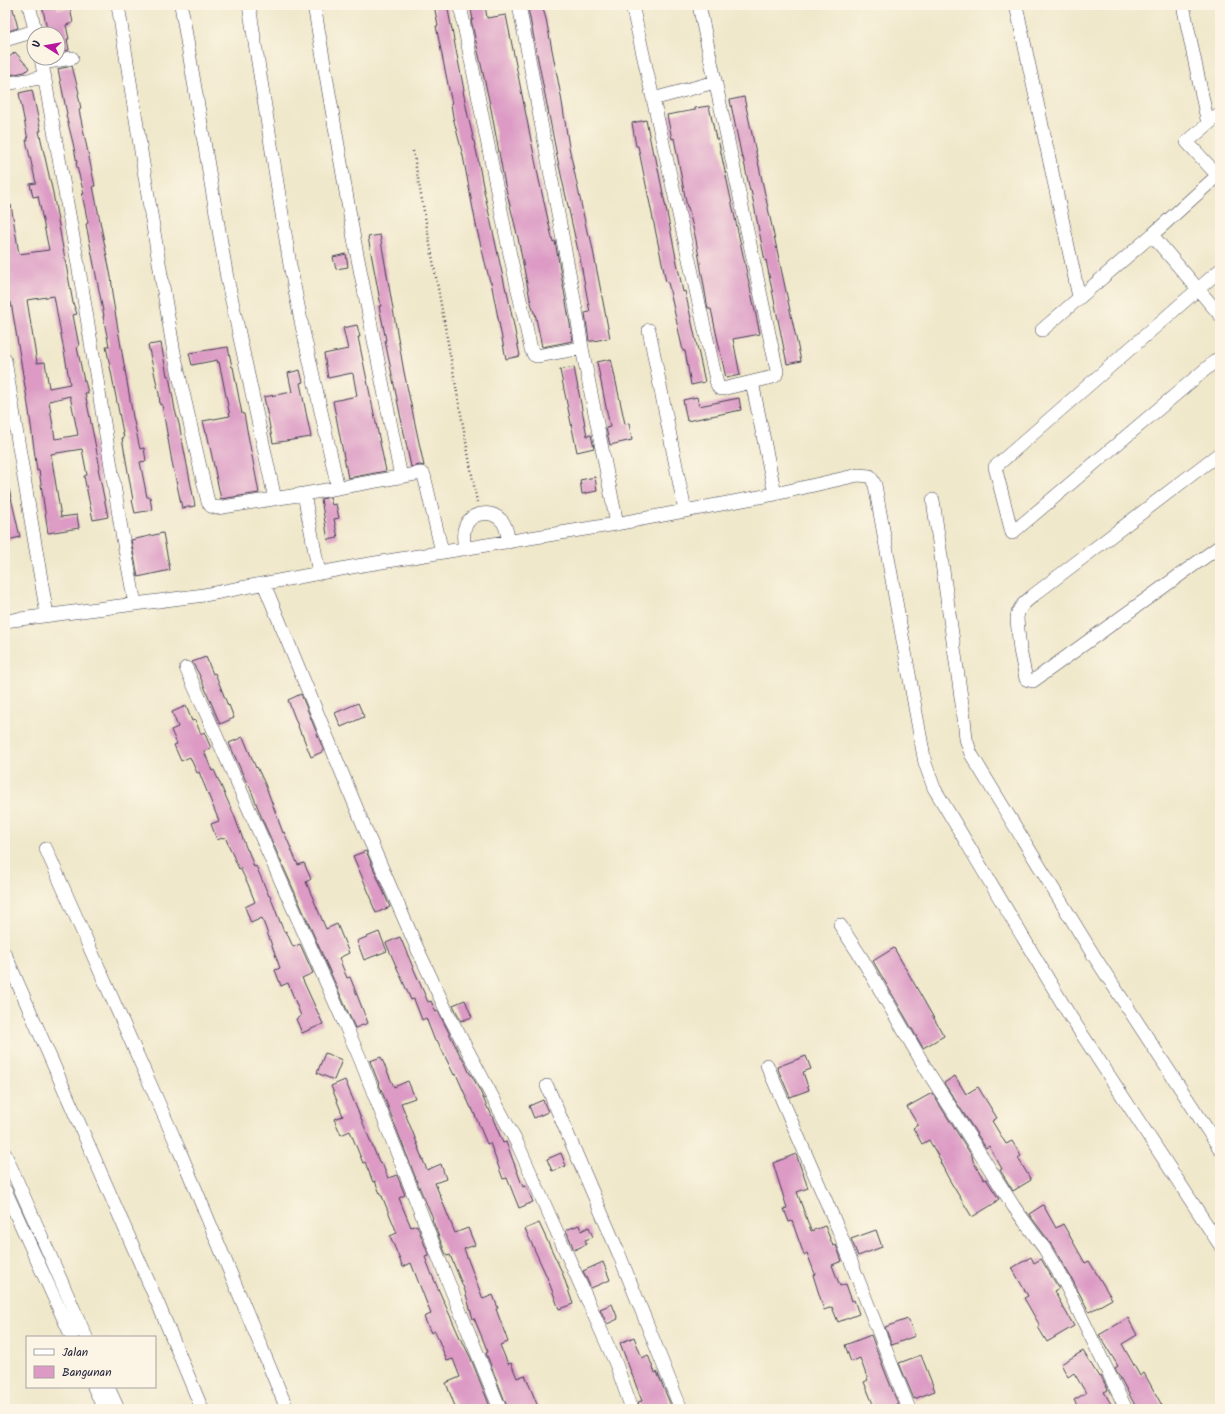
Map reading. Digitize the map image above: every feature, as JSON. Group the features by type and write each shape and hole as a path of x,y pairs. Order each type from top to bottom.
{"street":[{"path":"29,5 34,26"},
{"path":"118,5 174,352 208,502 211,506 217,508 274,500 421,473 424,474 442,552"},
{"path":"181,5 227,278 274,500"},
{"path":"249,5 293,280 338,488"},
{"path":"314,5 354,239 401,477"},
{"path":"460,5 503,220 531,349 537,356 582,348"},
{"path":"519,5 582,348 617,524"},
{"path":"632,5 717,384 719,388 722,389 773,377 776,375 777,371 699,5"},
{"path":"1016,5 1079,297"},
{"path":"1183,5 1208,124"},
{"path":"5,40 26,35"},
{"path":"66,58 72,58"},
{"path":"42,66 95,360 121,528 136,604"},
{"path":"5,84 45,77"},
{"path":"653,99 715,82"},
{"path":"1042,330 1219,177 1187,142 1220,114"},
{"path":"1152,235 1220,315"},
{"path":"1220,270 995,467 1012,533 1220,357"},
{"path":"649,330 685,511"},
{"path":"5,360 48,615"},
{"path":"752,382 775,494"},
{"path":"1220,453 1035,594 1021,607 1017,615 1017,619 1020,650 1026,679 1034,681 1220,546"},
{"path":"5,622 204,595 319,573 617,524 775,494 858,475 870,476 876,493 925,763 934,788 1070,1016 1220,1245"},
{"path":"304,494 319,573"},
{"path":"933,500 966,739 971,754 1094,956 1220,1149"},
{"path":"465,549 465,526 473,517 479,514 491,514 502,521 505,526 509,542"},
{"path":"264,584 362,822 411,934 446,1010 518,1145 610,1350 632,1409"},
{"path":"186,668 359,1056 500,1409"},
{"path":"46,849 178,1147 287,1409"},
{"path":"840,925 861,957 928,1072 1014,1206 1044,1248 1065,1283 1126,1409"},
{"path":"5,954 156,1299 202,1409"},
{"path":"767,1066 839,1231 909,1409"},
{"path":"548,1086 619,1254 681,1409"},
{"path":"5,1154 86,1336"},
{"path":"5,1190 72,1336"},
{"path":"94,1388 104,1409"},
{"path":"108,1388 118,1409"}],"path":[{"path":"413,151 479,514"}],"building":[{"path":"5,5 12,5 18,28 5,32"},
{"path":"42,5 57,5 58,9 70,8 73,23 66,25 69,39 67,39 69,50 66,51 66,26 46,26"},
{"path":"434,5 447,5 468,116 520,356 506,359 491,282 477,230 463,156 453,117 452,104 436,26 438,26"},
{"path":"470,5 485,5 487,18 506,15 539,180 553,242 555,241 573,341 542,347 505,185 491,109 471,20 473,20"},
{"path":"542,5 561,96 569,147 588,236 590,235 610,338 589,341 585,313 590,312 528,8"},
{"path":"15,52 29,68 25,72 10,75 5,69 5,61"},
{"path":"72,66 79,93 81,109 79,110 95,186 93,186 111,277 112,294 133,417 140,449 144,448 146,461 140,462 147,497 150,497 152,510 135,513 122,438 124,438 106,346 109,346 104,316 86,224 88,223 82,194 84,194 66,115 58,69"},
{"path":"32,90 41,131 39,131 53,193 73,303 77,314 73,315 79,346 77,347 88,393 85,393 108,517 93,520 84,476 87,475 82,449 51,454 61,517 77,515 79,528 48,533 11,302 5,303 5,288 7,288 5,273 5,205 11,205 19,254 49,250 38,196 33,197 30,184 36,183 26,140 28,140 19,93","holes":["54,296 70,384 49,388 45,362 37,363 27,300","70,396 78,435 55,439 49,401"]},
{"path":"744,97 801,361 787,364 751,190 750,191 743,157 742,158 730,100"},
{"path":"709,106 716,139 718,139 760,334 733,339 740,375 726,378 711,309 708,309 696,240 687,207 674,138 672,139 667,115"},
{"path":"646,120 653,154 655,154 683,292 685,291 705,382 691,385 685,351 683,351 668,282 666,282 632,123"},
{"path":"380,235 404,372 424,466 420,465 411,467 385,341 379,306 381,306 368,237"},
{"path":"346,254 348,267 336,269 333,257"},
{"path":"357,325 360,337 358,337 386,471 348,478 333,401 357,396 353,374 328,378 324,354 348,349 343,328"},
{"path":"161,343 195,506 182,508 162,404 160,405 148,345"},
{"path":"228,347 242,414 244,414 259,493 221,499 203,421 230,416 219,362 218,363 217,360 192,365 189,353"},
{"path":"611,359 625,424 629,423 632,440 610,445 606,428 610,427 597,362"},
{"path":"574,367 587,436 591,435 594,448 577,452 560,370"},
{"path":"300,370 303,382 300,383 311,437 273,443 264,397 292,392 288,373"},
{"path":"697,397 699,406 739,398 741,410 687,421 683,400"},
{"path":"595,477 597,491 582,494 580,480"},
{"path":"9,489 20,537 5,541 5,490"},
{"path":"330,497 332,505 336,504 339,518 334,519 338,538 328,540 321,499"},
{"path":"163,533 170,570 138,577 131,540"},
{"path":"206,657 213,674 215,673 234,718 220,724 199,674 192,662"},
{"path":"301,694 324,751 311,757 288,700"},
{"path":"358,703 364,717 341,727 335,713"},
{"path":"186,706 192,721 195,720 201,734 204,732 211,748 204,751 212,771 214,770 234,815 254,867 256,866 270,896 284,932 286,931 293,947 300,944 313,973 302,978 323,1024 302,1033 296,1019 301,1016 288,983 281,986 275,970 280,968 262,918 251,923 245,907 255,902 248,884 240,868 239,869 225,837 217,840 211,824 219,821 199,772 197,773 190,757 181,761 174,745 177,744 171,730 178,727 172,712"},
{"path":"243,737 256,768 257,767 265,784 283,833 284,832 298,865 304,863 311,879 306,882 326,929 337,924 349,953 339,958 347,978 350,977 368,1023 355,1028 263,821 249,785 248,786 229,743"},
{"path":"366,851 390,907 376,913 353,856"},
{"path":"379,932 387,951 364,960 357,941"},
{"path":"400,937 428,1002 431,1001 436,1012 438,1011 480,1091 503,1143 506,1142 523,1187 526,1186 533,1202 519,1208 507,1178 503,1179 490,1143 487,1144 456,1074 454,1075 437,1040 435,1041 426,1018 422,1020 414,999 411,1000 386,943"},
{"path":"894,948 944,1036 923,1048 873,961"},
{"path":"465,1000 472,1017 461,1021 453,1005"},
{"path":"325,1053 342,1060 334,1080 317,1073"},
{"path":"806,1056 811,1069 803,1072 809,1090 790,1097 777,1067"},
{"path":"381,1057 394,1087 408,1081 415,1098 401,1103 418,1148 427,1170 441,1164 446,1179 435,1183 455,1233 468,1228 475,1245 464,1249 483,1299 493,1295 498,1308 496,1309 508,1342 500,1345 508,1364 511,1363 517,1378 525,1375 539,1409 508,1409 486,1353 488,1352 474,1318 473,1319 465,1291 450,1255 447,1256 444,1250 432,1219 433,1218 420,1189 370,1061"},
{"path":"955,1076 966,1094 978,1087 997,1118 992,1121 1006,1144 1012,1141 1021,1156 1018,1158 1031,1180 1013,1191 1000,1170 1002,1169 989,1146 986,1148 944,1083"},
{"path":"345,1080 380,1164 382,1163 388,1178 397,1175 405,1195 399,1198 403,1208 411,1227 417,1225 429,1256 425,1257 432,1275 471,1359 491,1409 456,1409 446,1383 460,1377 453,1359 447,1361 435,1331 431,1333 424,1317 431,1314 411,1263 403,1267 390,1236 397,1233 375,1181 373,1182 365,1162 363,1163 350,1131 341,1135 334,1119 343,1116 331,1086"},
{"path":"932,1093 972,1156 973,1161 984,1180 986,1179 999,1199 972,1217 950,1181 929,1140 922,1144 913,1128 918,1125 907,1107"},
{"path":"543,1100 548,1112 534,1118 529,1106"},
{"path":"561,1153 566,1166 552,1171 547,1159"},
{"path":"796,1154 808,1188 797,1192 811,1231 825,1226 833,1246 836,1245 842,1261 832,1265 840,1286 846,1284 852,1301 854,1300 859,1314 838,1322 832,1307 824,1310 813,1275 815,1274 807,1253 804,1255 792,1221 789,1222 784,1209 787,1208 773,1163"},
{"path":"1043,1205 1056,1228 1063,1224 1085,1263 1089,1261 1112,1299 1089,1312 1072,1279 1051,1244 1029,1214"},
{"path":"539,1223 562,1272 573,1304 559,1309 547,1277 525,1229"},
{"path":"579,1225 581,1231 589,1227 593,1237 585,1240 587,1244 574,1250 566,1230"},
{"path":"876,1230 882,1247 858,1256 851,1239"},
{"path":"1031,1257 1034,1263 1041,1259 1059,1288 1054,1291 1074,1326 1047,1342 1038,1327 1040,1326 1024,1298 1028,1296 1012,1268"},
{"path":"603,1262 610,1280 591,1288 583,1271"},
{"path":"612,1304 618,1319 607,1324 600,1309"},
{"path":"1128,1318 1137,1335 1122,1344 1140,1376 1144,1373 1164,1409 1137,1409 1115,1368 1118,1366 1099,1335"},
{"path":"908,1319 915,1336 892,1345 885,1327"},
{"path":"871,1335 900,1409 875,1409 864,1382 868,1380 860,1358 851,1362 845,1345"},
{"path":"634,1337 642,1358 648,1355 672,1408 640,1409 638,1402 642,1401 620,1343"},
{"path":"1083,1351 1099,1377 1101,1376 1108,1390 1104,1392 1114,1409 1079,1409 1074,1400 1086,1393 1074,1373 1068,1377 1061,1364"},
{"path":"921,1355 935,1391 914,1399 899,1363"}]}
